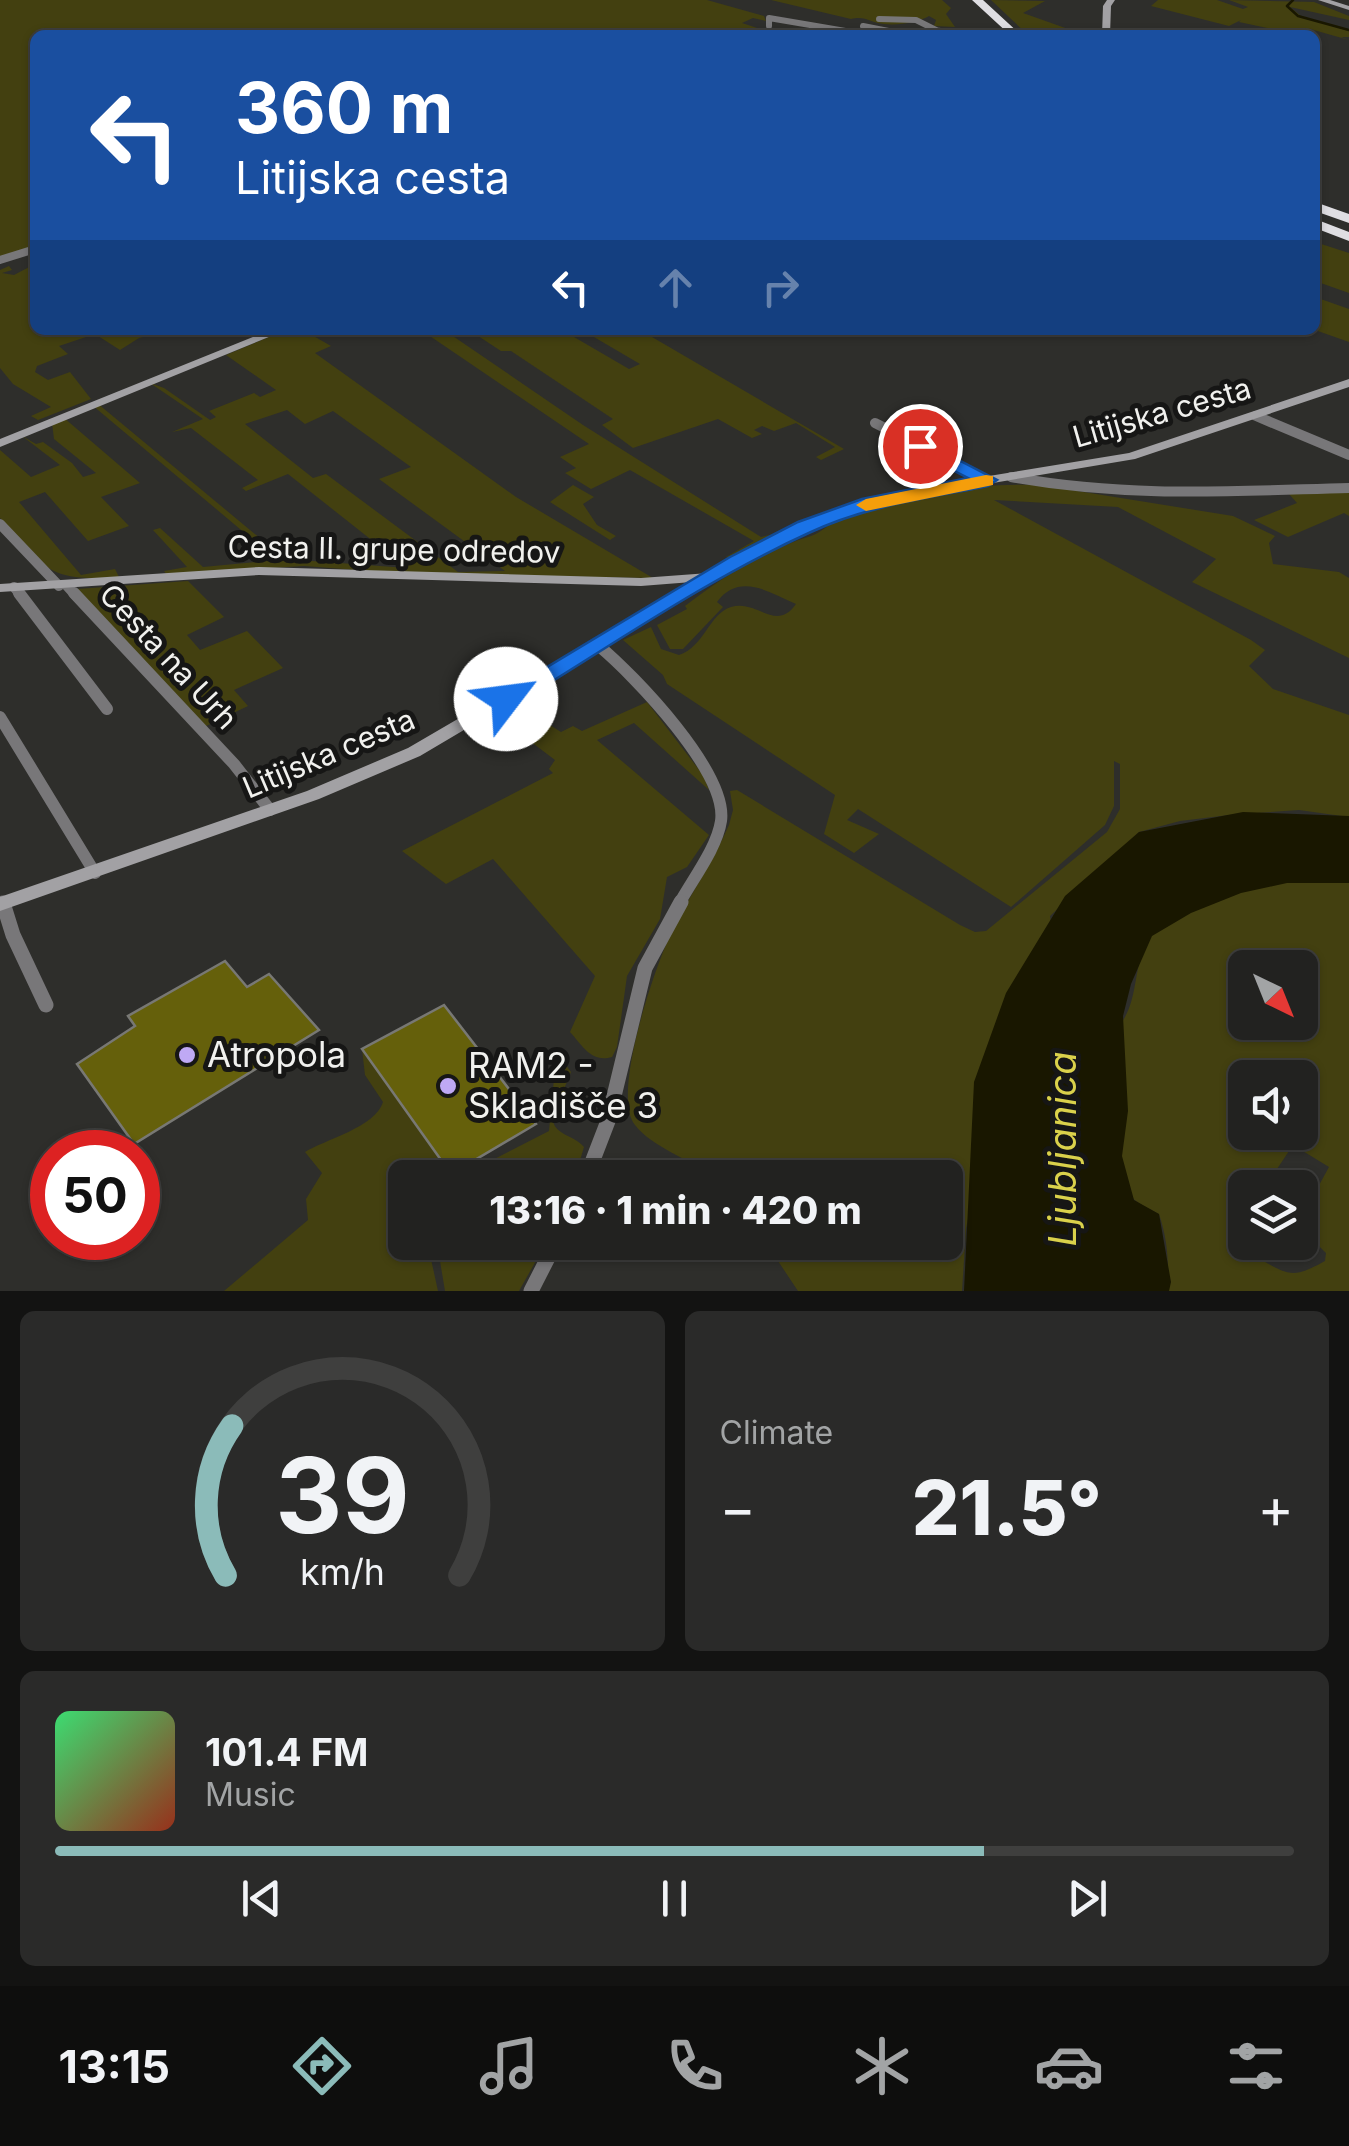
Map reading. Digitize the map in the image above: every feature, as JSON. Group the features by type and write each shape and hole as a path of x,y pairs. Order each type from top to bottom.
{"highway":[{"path":"964,0 997,30"},
{"path":"977,0 1010,30"},
{"path":"1320,207 1349,210"},
{"path":"1320,208 1349,222"},
{"path":"1320,224 1349,238"}],"main road":[{"path":"1106,30 1106,6 1110,0"},
{"path":"1324,1 1334,0"},
{"path":"1324,1 1349,8"},
{"path":"0,443 268,335"},
{"name":"Litijska cesta","path":"1,904 270,810 414,752 712,576 784,536 838,514 928,490 1132,456 1345,388"},
{"name":"Cesta II. grupe odredov","path":"7,587 259,570 641,582 712,576"}],"street":[{"path":"769,26 769,18 866,30"},
{"path":"879,19 916,20 936,30"},
{"path":"825,22 866,30"},
{"path":"924,29 931,30"},
{"path":"0,260 30,251"},
{"path":"1256,416 1349,455"},
{"path":"875,424 988,480"},
{"path":"1011,477 1066,487 1182,495 1349,488"},
{"name":"Cesta na Urh","path":"0,524 234,764 270,810"},
{"name":"Cesta II. grupe odredov","path":"7,587 106,709"},
{"path":"593,1160 608,1121 645,968 720,828 723,815 723,797 715,782 638,679 599,646"},
{"path":"0,717 94,873"},
{"name":"Litijska cesta","path":"1,904 46,1005"},
{"path":"531,1291 547,1260"}],"shaded area":[{"path":"0,0 707,0 764,16 766,21 753,18 742,23 763,30 30,30 30,248 0,257"},
{"path":"771,0 942,0 951,8 946,14 955,27 934,26 936,20 929,16 903,24 851,19"},
{"path":"991,0 1045,1 1023,13 1071,30 1023,30"},
{"path":"1158,0 1217,0 1243,9 1248,7 1229,0 1314,2 1349,16 1349,20 1290,7 1302,17 1349,31 1349,37 1341,37 1349,40 1320,30 1277,30 1241,20 1229,26 1151,6"},
{"path":"1320,244 1349,253 1349,293 1320,283"},
{"path":"9,266 12,270 2,273 14,275 30,267 30,335 92,335 59,346 68,354 37,366 35,372 48,380 70,372 91,399 38,420 31,416 51,407 13,384 0,368 0,270"},
{"path":"1320,299 1349,309 1349,342 1320,332"},
{"path":"97,335 151,335 139,338 120,350"},
{"path":"274,335 312,335 331,346 315,353 516,497 653,578 411,574 304,566 166,574 164,571 187,567 153,530 160,528 203,567 277,560 92,405 97,403 285,559 407,568 288,474 246,491 242,488 258,480 191,428 172,432 203,419 150,383 164,388 210,420 216,417 209,411 254,393 260,397 276,390 226,355","holes":["287,410 305,424 333,411 411,467 379,479 505,571 458,572 326,474 313,478 245,424"]},
{"path":"428,335 451,335 583,425 761,537 773,534 730,559 726,557 754,541 630,470 591,489 565,473 576,468 560,457 589,444"},
{"path":"477,335 571,335 629,369 640,364 591,335 649,335 844,449 821,460 816,457 835,447 796,423 774,431 762,426 754,430 762,434 752,438 718,419 633,448 602,425 613,419 511,351 501,351"},
{"path":"63,417 140,483 101,497 129,526 88,541 45,492 19,502 81,575 115,569 119,577 61,574 39,560 0,518 0,450 31,477 60,465 22,436 36,444 43,442 72,463 83,477 96,473 54,439 52,423"},
{"path":"573,485 594,497 583,504 597,525 616,536 610,540 550,502"},
{"path":"1040,485 1233,516 1275,536 1269,543 1273,564 1339,572 1349,578 1349,658 1192,582 1216,559 1118,507 994,500 1251,640 1265,650 1249,666 1273,689 1349,715 1349,817 1299,810 1229,815 1180,821 1139,832 1050,916 1052,931 966,1228 962,1291 798,1291 777,1260 963,1260 963,1160 685,1160 651,1140 635,1125 629,1109 628,1086 639,1027 666,944 729,825 733,810 730,791 737,790 975,932 986,931 1107,832 1120,809 1120,764 1114,761 1114,806 1105,825 1011,907 858,809 847,820 879,834 854,853 824,834 835,795 667,684 663,675 623,640 651,627 661,649 679,655 695,645 717,616 731,607 749,607 781,616 796,604 745,586 726,593 717,602 723,607 683,649 670,649 657,625 687,609 685,606 745,565 815,535 837,520 885,503 989,486"},
{"path":"1349,489 1349,516 1344,513 1288,537 1254,520 1297,503 1289,494"},
{"path":"188,581 224,617 187,635 200,650 247,631 283,668 234,690 248,706 204,727 77,589"},
{"path":"527,693 545,706 534,715 561,732 573,726 582,731 647,702 703,775 709,790 634,723 597,740 709,835 687,867 667,877 660,919 627,976 617,1047 612,1057 598,1058 570,1032 595,976 493,859 446,884 402,851 553,773 549,769 555,760 494,714"},
{"path":"1297,880 1349,883 1349,1291 1167,1291 1167,1252 1159,1214 1134,1199 1123,1175 1119,1026 1129,1007 1145,946 1171,918 1235,893","holes":["1228,1060 1318,1060 1318,1150 1301,1150 1329,1167 1318,1187 1318,1246 1326,1253 1325,1261 1293,1273 1262,1260 1228,1260 1228,1170 1276,1170 1290,1150 1228,1150"]},
{"path":"362,1049 441,1160 388,1160 388,1260 431,1260 438,1291 224,1291 308,1220 306,1199 322,1173 305,1152 360,1126 378,1111 383,1102 365,1075"},
{"path":"565,1064 571,1072 564,1089 570,1110 553,1117 554,1123 559,1131 584,1147 580,1160 492,1160 549,1131 555,1068"},
{"path":"440,1260 536,1260 519,1291 445,1291"}],"water":[{"name":"Ljubljanica","path":"1243,812 1349,816 1349,883 1287,883 1241,893 1191,913 1152,936 1131,984 1123,1016 1128,1111 1122,1156 1134,1200 1159,1214 1171,1282 1169,1291 964,1291 974,1082 1006,993 1065,896 1139,832"}],"building":[{"name":"Atropola","path":"225,961 247,987 269,974 319,1030 157,1130 124,1130 77,1064 135,1026 128,1016"},
{"name":"RAM2 - Skladišče 3","path":"444,1005 536,1124 475,1160 441,1160 362,1049"}],"waterway":[{"path":"1293,0 1287,6 1298,16 1349,30"}],"slow traffic":[{"path":"866,505 986,481"}],"place":[{"name":"Atropola","path":"187,1055"},
{"name":"RAM2 - Skladišče 3","path":"448,1086"}],"route":[{"path":"506,699 805,526 869,504 988,480 920,446"}]}
